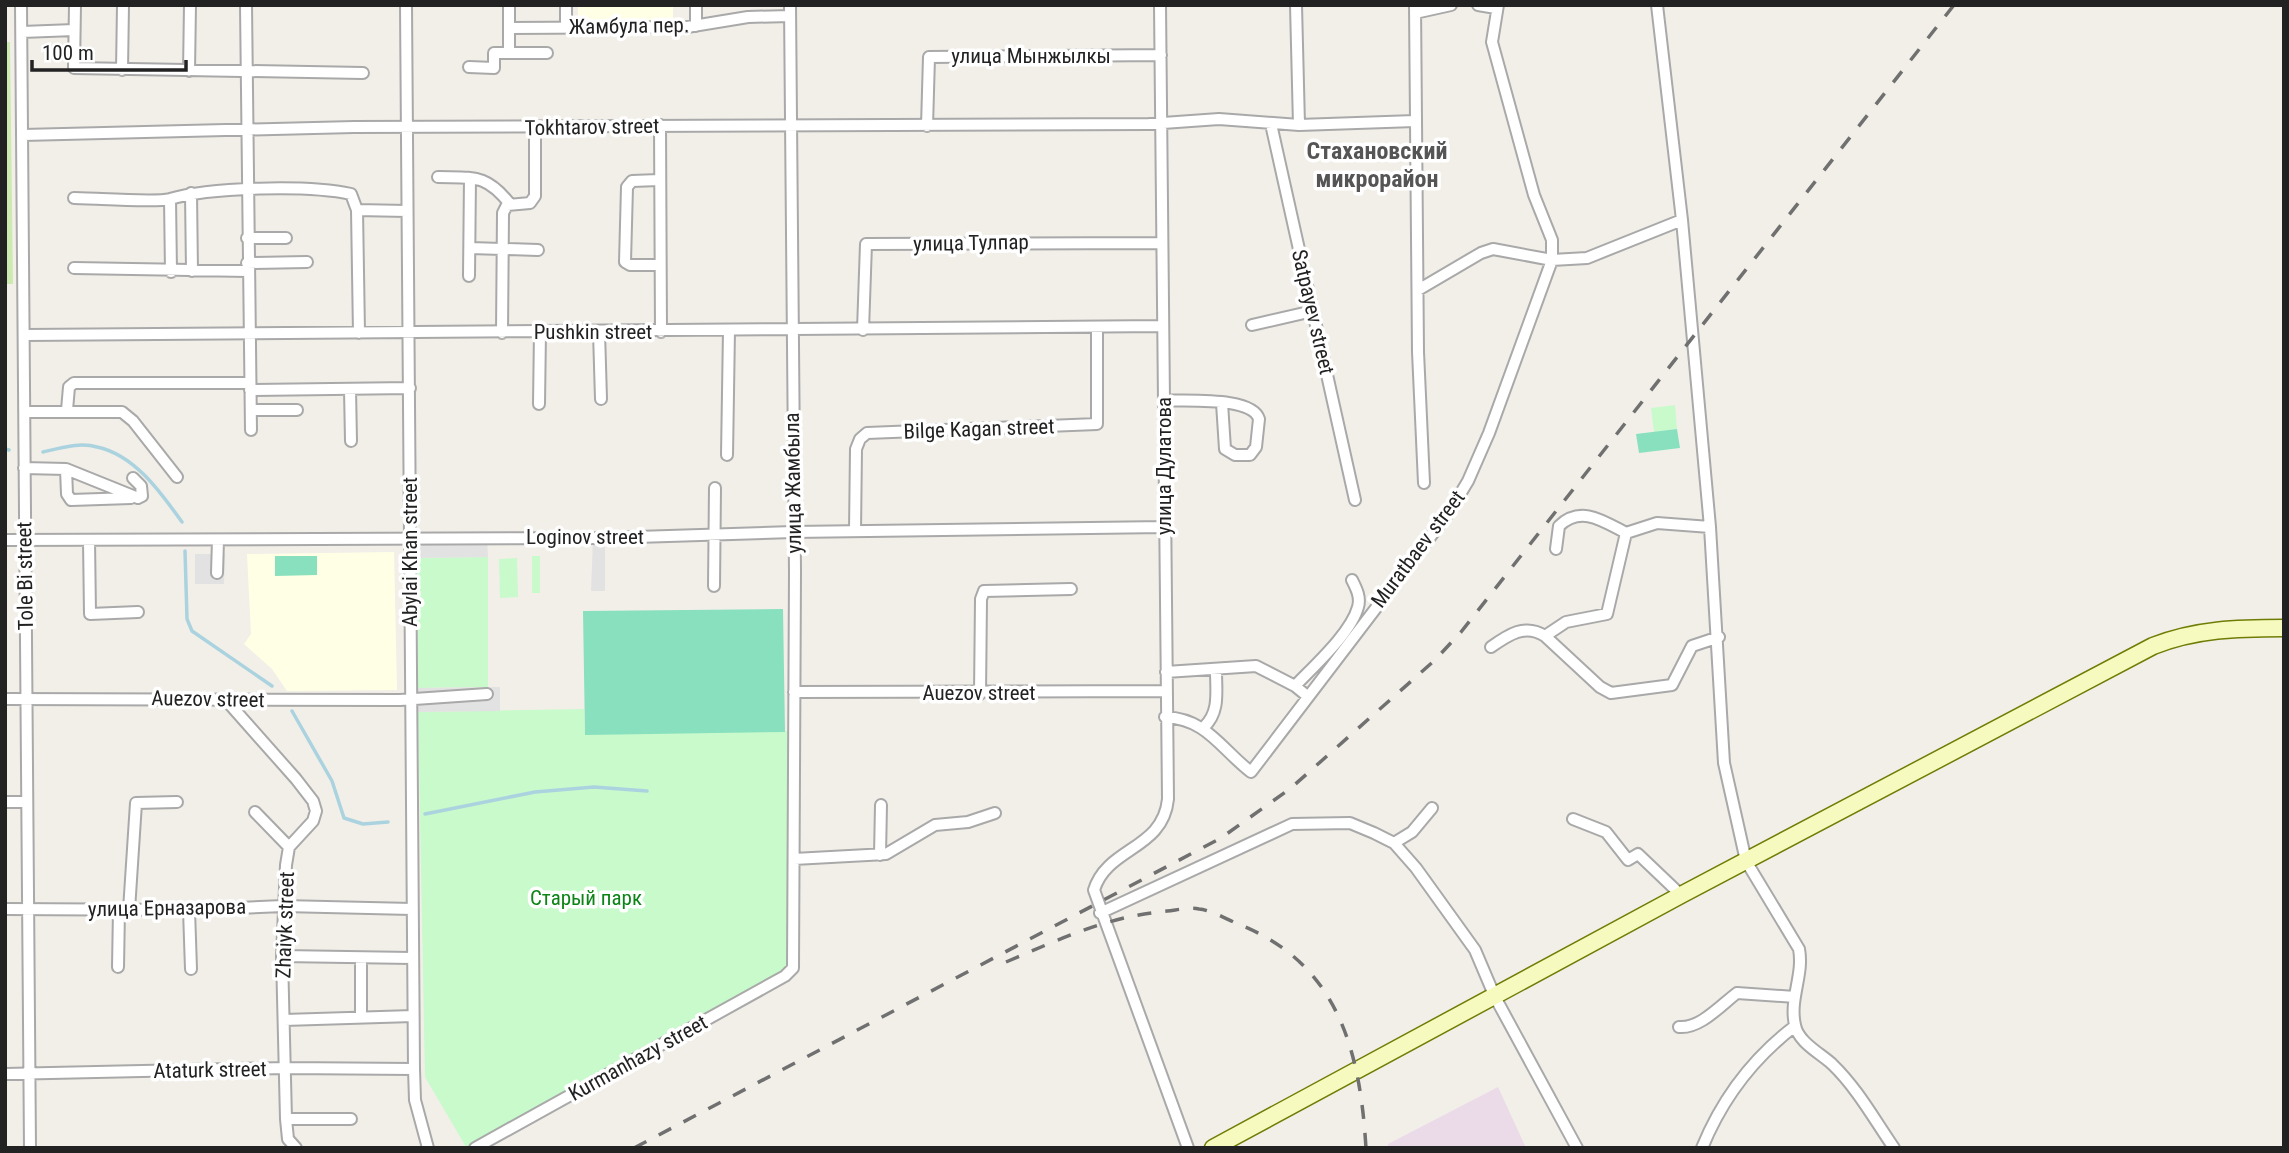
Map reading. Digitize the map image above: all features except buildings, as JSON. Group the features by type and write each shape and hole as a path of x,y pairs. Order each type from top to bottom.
{"street":[{"name":"Tole Bi street","path":"21,5 30,1148"},
{"path":"75,5 74,68 363,74"},
{"path":"122,70 123,5"},
{"path":"189,71 190,5"},
{"path":"246,5 245,130 251,430"},
{"name":"Abylai Khan street","path":"406,5 414,1069 415,1100 428,1148"},
{"path":"509,5 509,53"},
{"path":"566,5 566,27"},
{"path":"696,5 696,26"},
{"name":"улица Дулатова","path":"1100,913 1095,895 1096,883 1108,867 1151,838 1166,811 1160,5"},
{"path":"1296,5 1299,125"},
{"path":"1415,9 1451,5"},
{"path":"1478,5 1497,7 1492,41 1534,195 1552,240 1552,260"},
{"path":"1657,5 1682,220 1710,527 1724,763 1746,861 1799,949 1802,964 1795,997 1795,1026 1803,1039 1855,1090 1894,1148"},
{"name":"Muratbaev street","path":"1415,9 1418,290 1424,483"},
{"name":"Жамбула пер.","path":"509,28 696,26 790,11"},
{"name":"улица Жамбыла","path":"790,11 794,961"},
{"path":"22,32 74,30"},
{"path":"469,67 494,68 494,53 547,53"},
{"name":"улица Мынжылкы","path":"927,126 929,57 1161,55"},
{"name":"Tokhtarov street","path":"23,135 660,125 1161,123 1219,119 1271,124"},
{"path":"1271,124 1415,121"},
{"name":"Satpayev street","path":"1271,124 1355,500"},
{"path":"660,125 661,332"},
{"path":"502,333 503,213 510,204 530,203 535,196 535,128"},
{"path":"438,177 470,178 496,186 510,204"},
{"path":"469,276 470,178"},
{"path":"659,180 632,181 627,187 625,262 630,265 660,265"},
{"path":"74,198 170,199 191,193 307,189 348,193 354,197 357,210 359,333"},
{"path":"191,193 192,271"},
{"path":"170,199 171,272"},
{"path":"357,210 407,211"},
{"path":"1418,290 1481,253 1493,249 1552,260 1587,258 1682,220"},
{"path":"247,238 286,237"},
{"name":"улица Тулпар","path":"863,330 866,244 1161,243"},
{"path":"470,248 538,250"},
{"name":"Muratbaev street","path":"1204,727 1232,757 1251,772 1450,510 1468,481 1552,260"},
{"path":"74,268 171,272 307,262"},
{"path":"1252,325 1313,311"},
{"name":"Pushkin street","path":"25,335 1161,326"},
{"name":"Bilge Kagan street","path":"855,531 856,449 860,439 867,433 1097,424 1097,327"},
{"path":"727,455 729,330"},
{"path":"539,404 540,332"},
{"path":"599,332 601,399"},
{"path":"67,410 67,391 75,383 410,388"},
{"path":"350,389 351,441"},
{"path":"1164,400 1222,403 1250,407 1258,414 1256,447 1250,455 1235,455 1225,449 1222,403"},
{"path":"251,410 297,410"},
{"path":"25,412 122,412 133,421 177,477"},
{"path":"24,468 66,469 138,498"},
{"path":"66,469 67,494 71,500 138,498 142,496 141,486 133,478"},
{"path":"715,488 715,586"},
{"path":"1556,549 1559,526 1573,516 1597,517 1626,533 1657,523 1710,527"},
{"name":"Loginov street","path":"5,540 410,539 1164,527"},
{"path":"1545,636 1566,622 1607,614 1626,533"},
{"path":"89,540 90,614 138,612"},
{"path":"217,573 218,540"},
{"path":"1295,686 1328,650 1359,606 1358,594 1352,580"},
{"path":"980,694 981,599 985,591 1071,589"},
{"path":"1213,1148 1681,895 2153,646 2189,633 2284,628"},
{"path":"1491,647 1521,630 1535,630 1600,687 1611,693 1672,685 1692,646 1718,637"},
{"path":"1166,672 1216,671 1256,666 1307,695"},
{"path":"1165,717 1184,718 1204,727 1214,716 1216,707 1216,671"},
{"name":"Auezov street","path":"794,692 980,694 1165,691"},
{"name":"Auezov street","path":"5,699 410,699 487,694"},
{"name":"Zhaiyk street","path":"226,700 313,801 316,811 313,821 289,847 283,906 286,1119 288,1139 296,1148"},
{"path":"5,802 27,802"},
{"path":"118,967 136,803 177,802"},
{"path":"880,855 881,805"},
{"path":"1395,843 1412,832 1432,808"},
{"path":"255,812 289,847"},
{"path":"794,859 880,855 935,825 968,822 995,813"},
{"path":"1573,819 1606,832 1628,860 1638,854 1681,895"},
{"path":"1188,1148 1100,913 1292,824 1350,823 1395,843 1435,892 1475,950 1495,997 1577,1148"},
{"name":"улица Ерназарова","path":"5,909 189,910 283,906 412,909"},
{"path":"189,910 191,969"},
{"path":"282,956 412,958"},
{"path":"361,958 361,1018"},
{"name":"Kurmanhazy street","path":"475,1148 785,976 791,972 794,961"},
{"path":"1679,1027 1687,1028 1704,1019 1737,993 1795,997"},
{"path":"284,1020 414,1016"},
{"path":"1702,1148 1732,1088 1779,1038 1795,1026"},
{"name":"Ataturk street","path":"5,1074 284,1068 414,1069"},
{"path":"286,1119 351,1119"}],"shaded area":[{"path":"578,5 673,5 673,27 578,27"},
{"path":"417,537 487,538 488,557 417,558"},
{"path":"593,538 605,538 605,591 591,591"},
{"path":"394,552 397,690 287,691 272,669 244,644 251,634 247,554"},
{"path":"195,554 225,554 224,584 195,584"},
{"path":"500,687 500,711 418,712 418,688"},
{"path":"1498,1087 1526,1148 1388,1148 1388,1144"}],"green space":[{"path":"5,42 10,42 13,284 5,284"},
{"path":"1675,405 1677,429 1654,432 1651,408"},
{"path":"1677,429 1680,448 1639,453 1636,434"},
{"path":"275,556 317,556 317,575 275,576"},
{"path":"532,556 540,556 540,593 532,593"},
{"path":"488,557 488,687 418,688 417,558"},
{"path":"517,558 518,597 500,598 499,559"},
{"path":"783,609 785,732 585,735 583,611"},
{"name":"Старый парк","path":"584,709 585,734 791,731 788,970 693,1026 466,1147 425,1077 418,712"}],"waterway":[{"path":"43,452 84,445 111,451 146,477 182,522"},
{"path":"5,449 9,450"},
{"path":"185,551 187,619 192,631 272,686"},
{"path":"292,711 332,781 344,818 363,824 388,822"},
{"path":"425,814 535,792 594,787 647,791"}],"railway":[{"path":"634,1148 1221,838 1291,788 1435,660 1461,632 1954,5"},
{"path":"1006,962 1104,923 1187,908 1213,913 1272,941 1299,962 1321,986 1337,1014 1358,1077 1366,1148"}],"district":[{"name":"Стахановский микрорайон","path":"1377,165"}]}
